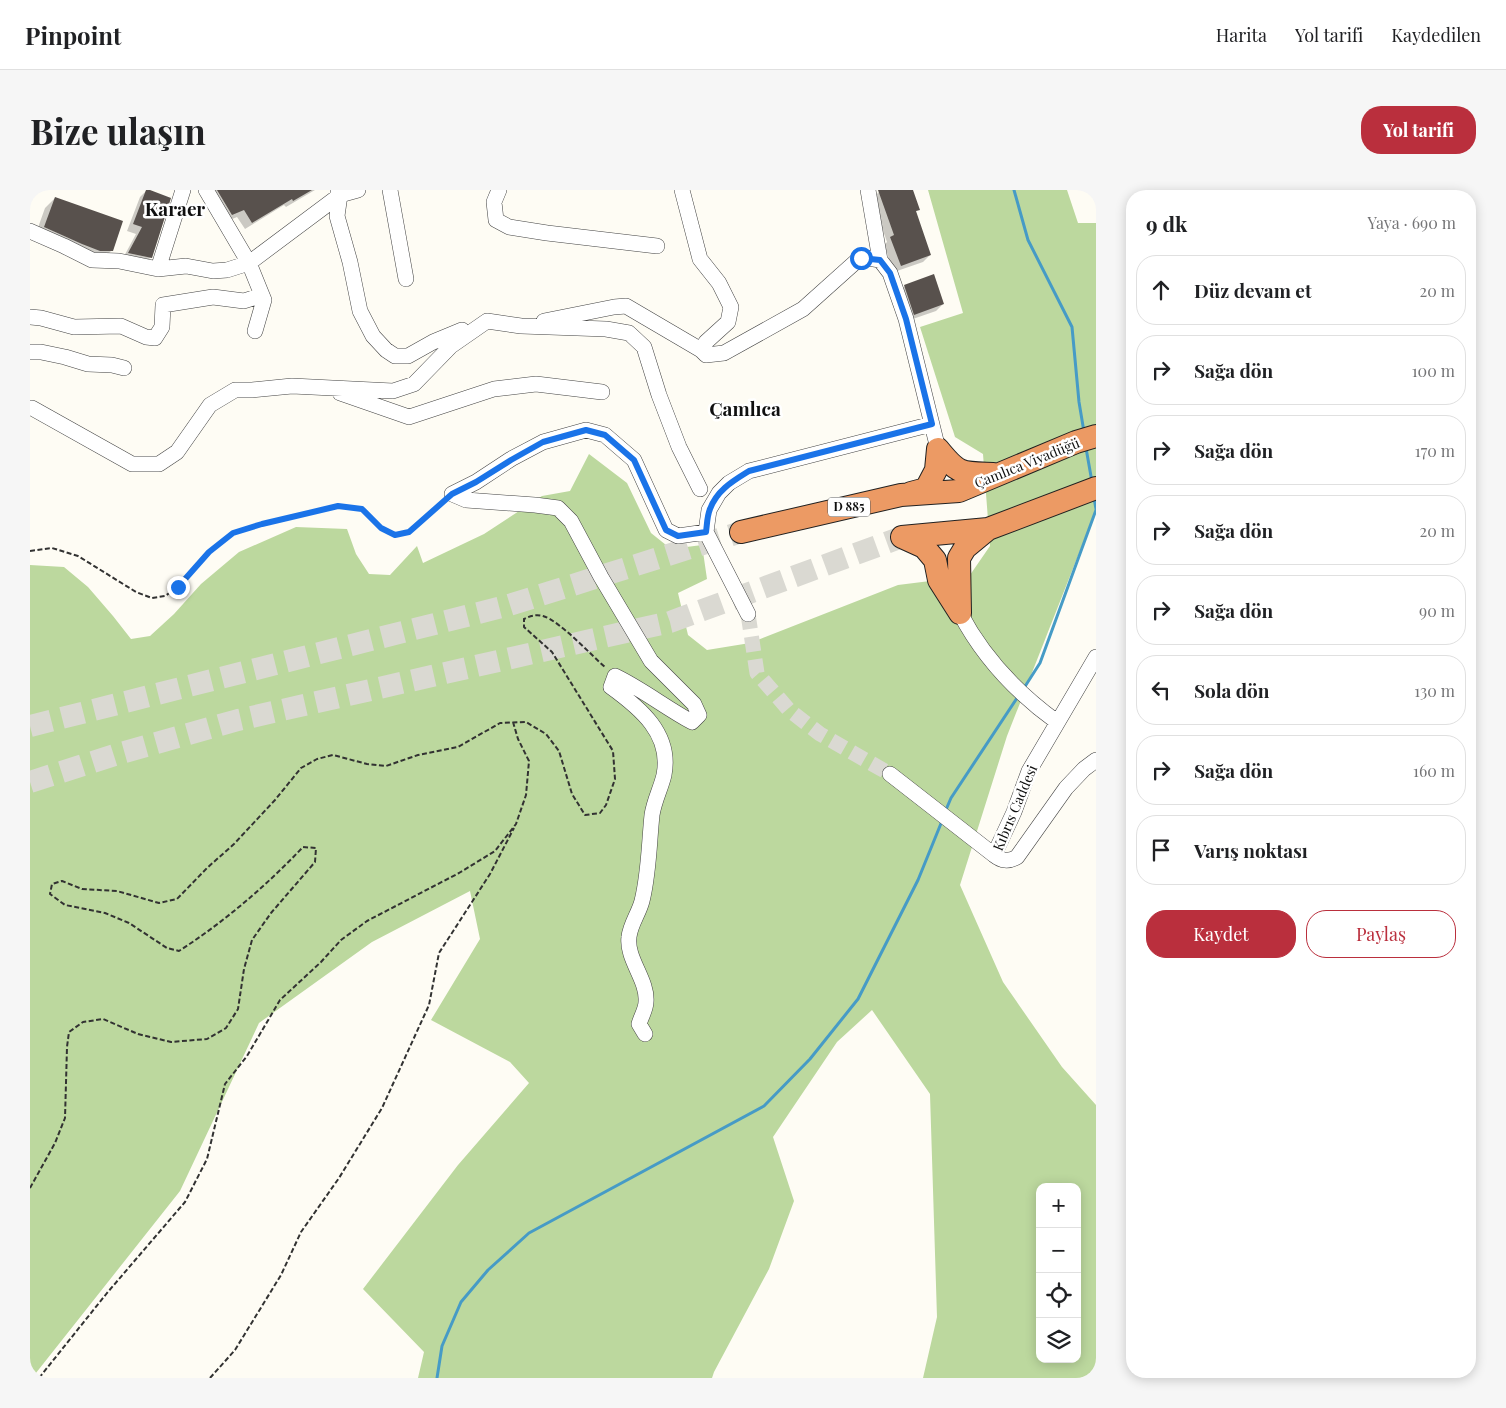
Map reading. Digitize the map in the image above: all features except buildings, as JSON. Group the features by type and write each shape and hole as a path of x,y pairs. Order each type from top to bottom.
{"highway":[{"name":"Çamlıca Viyadüğü","path":"902,495 959,491 1076,442 1096,436"},
{"path":"938,449 949,462 965,473 999,475"},
{"path":"902,495 926,489 936,470 938,449"},
{"path":"960,613 938,580 935,560 924,547 902,537 988,529 1096,488"},
{"name":"D 885","path":"741,532 902,495"},
{"path":"960,613 959,558 965,548 988,529"}],"street":[{"path":"158,269 183,190"},
{"path":"206,190 249,263 264,300 255,331"},
{"path":"30,231 92,260 119,261 158,269 186,266 213,271 227,270 249,263 339,192 358,190"},
{"path":"390,190 406,279"},
{"path":"499,190 494,202 496,220 508,227 657,246"},
{"path":"682,190 700,259 719,283 731,307 728,322 706,342 701,350"},
{"path":"868,190 880,260 890,273 906,319 938,449"},
{"path":"339,192 337,216 350,262 360,311 373,336 386,350 395,356 408,356 433,342 486,321 521,326 606,329 629,333 644,347 679,447 700,489"},
{"path":"521,326 626,306 701,350 706,355 724,354 803,309 861,258 880,260"},
{"path":"30,317 74,327 121,326 146,337 155,338 162,327 163,305 213,297 244,301 262,295"},
{"path":"30,408 132,464 159,464 177,452 210,405 235,390 292,386 393,391 414,384 451,346 486,321"},
{"path":"30,352 41,352 88,364 112,365 124,368"},
{"path":"324,387 409,417 494,389 536,384 602,392"},
{"path":"748,614 706,532 709,510 719,493 729,483 749,471 932,424"},
{"path":"452,494 543,442 586,430 605,435 634,460 666,530 678,536 706,532"},
{"path":"452,494 466,500 558,508 571,521 601,577 651,661 694,704 699,715 692,722 666,708 635,686 615,676 611,687 633,703 654,726 665,746 664,774 653,808 648,868 642,902 629,936 631,956 641,978 646,1002 639,1024 645,1034"},
{"path":"960,613 970,633 986,656 1017,689 1057,722"},
{"name":"Kıbrıs Caddesi","path":"1096,657 1029,771 1014,812 990,852 999,859 1008,861 1018,857 1066,788 1084,769 1096,760"},
{"path":"890,774 990,852"}],"path":[{"path":"30,551 52,548 78,556 136,592 152,598 165,596 178,587 209,552 233,533 247,528 338,506 362,509 381,528 395,535 409,532 452,494"},
{"path":"30,1188 56,1143 64,1118 67,1047 70,1032 82,1022 103,1019 138,1034 171,1042 207,1039 226,1028 238,1009 244,969 252,940 270,913 315,862 316,848 303,846 279,872 231,913 179,951 167,948 129,923 65,904 50,894 52,884 62,881 82,888 117,891 159,902 177,899 234,844 275,800 301,768 317,759 333,755 366,764 386,766 418,755 458,747 500,723 526,722 546,734 559,751 572,794 585,815 600,813 606,805 615,779 613,751 552,652 524,627 524,619 531,615 543,616 559,625 615,676"},
{"path":"210,1378 235,1350 281,1276 301,1232 339,1178 382,1108 429,1004 439,953 490,874 516,824 526,795 529,761 518,739 513,722"},
{"path":"39,1378 107,1293 185,1202 207,1159 224,1084 247,1056 280,1000 321,962 341,940 367,921 459,873 495,851 516,824"}],"green space":[{"path":"928,190 1067,190 1078,223 1096,223 1096,510 1007,736 960,885 1003,982 1062,1067 1096,1105 1096,1378 923,1378 937,1317 930,1094 872,1010 837,1042 773,1137 794,1201 769,1269 712,1378 418,1378 424,1352 363,1289 458,1165 529,1083 510,1062 431,1020 480,939 470,891 372,942 259,1023 180,1191 32,1378 30,1378 30,565 64,567 88,587 131,639 150,636 174,614 201,584 239,552 296,527 347,529 356,554 369,574 390,575 417,546 423,563 484,534 542,496 570,491 589,454 627,483 651,533 671,549 702,545 707,579 678,593 688,635 707,650 750,643 898,585 930,581 961,588 990,546 983,454 955,437 920,327 963,313"}],"waterway":[{"path":"1014,190 1028,240 1072,327 1079,402 1084,432"},
{"path":"1086,448 1092,482"},
{"path":"1094,498 1096,509"},
{"path":"1024,688 1040,663 1096,510"},
{"path":"945,812 951,798 1019,695"},
{"path":"437,1378 442,1346 461,1302 488,1270 529,1233 764,1106 810,1059 858,999 918,880 942,821"}],"tunnel":[{"path":"30,726 506,606 741,532"},
{"path":"30,782 121,753 238,720 670,622 902,537"},
{"path":"748,614 757,673 789,710 820,734 890,774"}],"district":[{"name":"Karaer","path":"175,209"},
{"name":"Çamlıca","path":"745,409"}],"route":[{"path":"178,587 209,552 233,533 262,524 338,506 362,509 381,528 395,535 409,532 452,494 476,482 511,460 543,442 586,430 605,435 634,460 666,530 678,536 706,532 709,510 719,493 729,483 749,471 932,424 906,319 890,273 880,260 861,258"}]}
